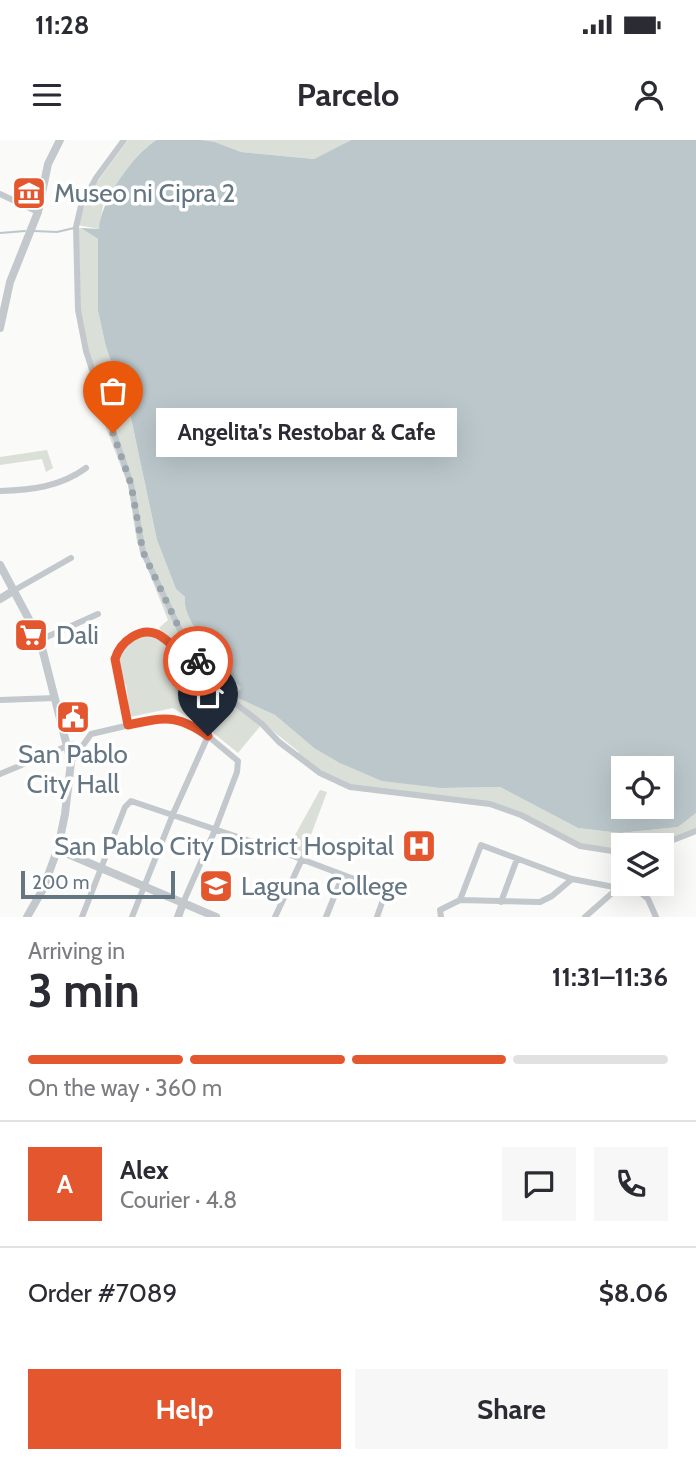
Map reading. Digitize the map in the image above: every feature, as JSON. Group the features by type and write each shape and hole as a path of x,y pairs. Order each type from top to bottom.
{"street":[{"path":"0,328 10,282 33,227 48,164 60,140"},
{"path":"124,140 86,193 76,229 78,310 86,352 131,484 143,552 202,669 231,700 262,724 279,742 320,773 350,788 489,804 521,815 580,846 611,851"},
{"path":"0,194 38,212"},
{"path":"0,491 45,487 62,482 86,468"},
{"path":"0,599 71,558"},
{"path":"0,565 40,640 60,720 74,761 55,858 43,889 27,917"},
{"path":"40,640 98,614"},
{"path":"128,725 115,659 117,650 132,637 144,632 156,632 191,664 202,669"},
{"path":"0,699 55,698"},
{"path":"74,761 95,734 128,725 174,718 191,724 237,761 237,772 178,917"},
{"path":"132,917 208,736"},
{"path":"0,774 70,745"},
{"path":"82,917 125,807 131,801 302,859 386,891 377,917"},
{"path":"674,840 696,831"},
{"path":"60,841 68,853 216,917"},
{"path":"460,900 481,845 572,879 611,886"},
{"path":"55,858 68,853"},
{"path":"275,917 302,859"},
{"path":"501,902 517,859"},
{"path":"326,917 343,874"},
{"path":"440,917 440,910 460,900 540,902 552,896 572,879"},
{"path":"585,917 611,894"},
{"path":"645,896 656,917"}],"shaded area":[{"path":"128,140 160,140 147,147 126,171 103,206 99,229 77,225 90,192"},
{"path":"157,140 202,140 241,152 314,159 351,140 696,140 696,813 678,827 620,833 578,828 500,787 442,788 382,781 340,763 314,748 275,715 234,696 241,688 197,631 185,607 185,597 176,589 157,540 131,418 106,347 98,311 98,239 81,228 99,229 112,192 138,156"},
{"path":"202,140 351,140 314,159 241,152"},
{"path":"76,228 81,228 98,239 98,311 106,347 131,418 157,540 176,589 185,597 185,607 197,631 242,689 235,696 275,715 314,748 442,788 500,787 578,828 620,833 611,833 611,848 580,846 521,815 490,804 350,787 297,756 299,752 233,699 178,634 193,657 188,659 159,628 168,620 137,542 128,485 103,420 83,350 77,311"},
{"path":"47,450 53,468 46,472 42,459 0,465 0,457"},
{"path":"154,632 172,649 170,651 176,649 231,700 262,724 238,753 211,731 173,708 130,717 126,684 121,684 118,672 118,654 125,643"},
{"path":"320,790 327,792 302,859 285,853"},
{"path":"696,813 696,831 674,838 674,833 620,833 678,827"}],"waterway":[{"path":"34,231 57,232 74,228"},
{"path":"0,233 25,231"}],"way so far":[{"path":"113,433 131,484 143,552 180,630 198,661"}],"place":[{"name":"Museo ni Cipra 2","path":"29,193"},
{"name":"Angelita's Restobar & Cafe","path":"113,433"},
{"name":"Dali","path":"31,635"},
{"name":"San Pablo City Hall","path":"73,717"},
{"name":"San Pablo City District Hospital","path":"419,846"},
{"name":"Laguna College","path":"216,886"}],"route":[{"path":"198,661 202,669 191,664 156,632 144,632 132,637 117,650 115,659 128,725 174,718 191,724 208,736"}]}
